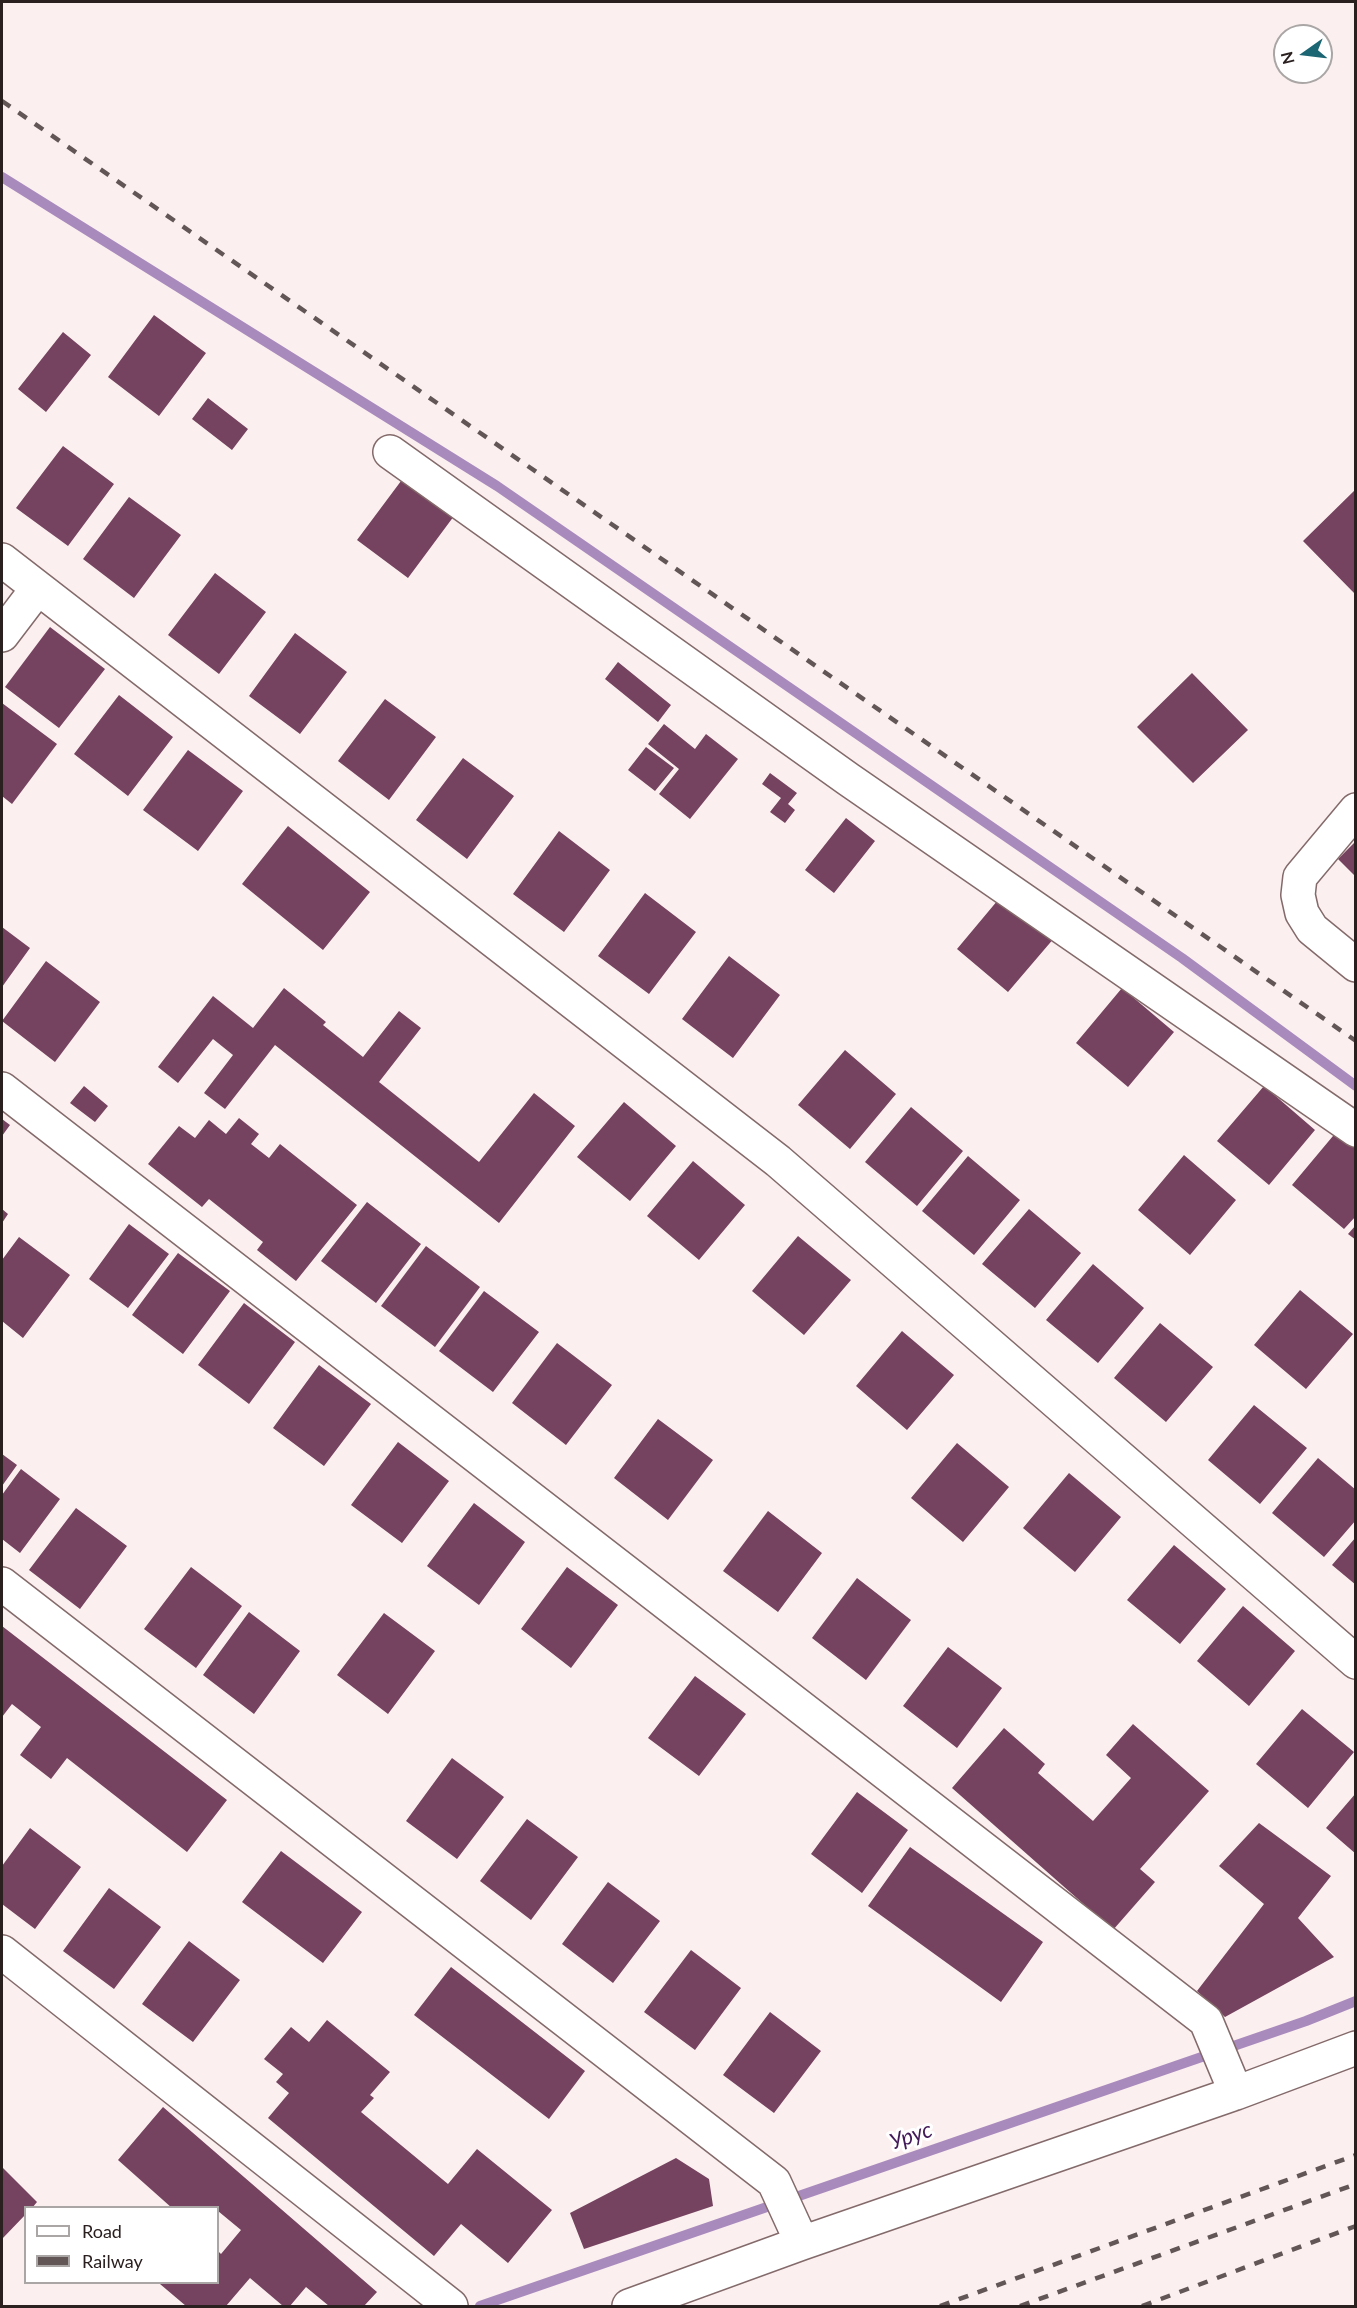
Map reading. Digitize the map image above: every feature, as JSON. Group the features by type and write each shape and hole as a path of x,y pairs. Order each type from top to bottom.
{"street":[{"path":"390,452 848,779 1356,1130"},
{"path":"2,560 778,1161 1356,1662"},
{"path":"2,634 37,589"},
{"path":"1356,810 1300,877 1298,895 1302,913 1312,928 1356,965"},
{"path":"2,1089 1206,2021 1236,2093"},
{"path":"2,1584 774,2182 802,2243"},
{"path":"2,1952 450,2305"},
{"path":"629,2307 802,2243 1236,2093 1356,2048"}],"building":[{"path":"154,315 206,353 159,416 108,377"},
{"path":"63,332 91,355 46,412 18,389"},
{"path":"208,398 248,429 232,450 192,419"},
{"path":"63,446 114,484 68,546 16,508"},
{"path":"404,477 454,516 408,578 357,540"},
{"path":"1356,489 1356,595 1303,541"},
{"path":"129,497 181,535 134,598 83,559"},
{"path":"215,573 266,612 219,674 168,635"},
{"path":"50,627 105,669 59,728 5,687"},
{"path":"295,633 347,672 300,734 249,696"},
{"path":"618,662 671,705 658,722 605,679"},
{"path":"1192,673 1248,730 1193,783 1137,727"},
{"path":"119,695 173,737 128,796 74,754"},
{"path":"385,699 436,737 389,800 338,761"},
{"path":"2,703 57,744 12,804 2,796"},
{"path":"664,724 695,749 706,734 738,759 690,819 659,794 679,769 648,744"},
{"path":"646,747 674,768 655,791 628,770"},
{"path":"188,750 243,791 198,851 143,810"},
{"path":"463,758 514,796 467,859 416,820"},
{"path":"770,773 797,793 788,804 795,810 785,823 770,812 781,798 762,784"},
{"path":"846,818 875,841 834,893 805,870"},
{"path":"288,826 370,892 323,950 242,884"},
{"path":"559,831 610,870 564,932 513,894"},
{"path":"1356,841 1356,877 1338,859"},
{"path":"645,893 696,932 649,994 598,956"},
{"path":"1003,894 1055,937 1008,992 957,949"},
{"path":"2,927 30,948 2,987"},
{"path":"729,956 780,995 733,1058 682,1019"},
{"path":"46,961 100,1002 55,1062 2,1021"},
{"path":"284,988 326,1022 323,1025 363,1057 399,1011 421,1028 379,1082 479,1162 534,1093 575,1126 499,1223 275,1045 225,1109 204,1093 233,1055 213,1039 178,1083 158,1067 213,996 253,1028"},
{"path":"1122,988 1174,1032 1128,1087 1076,1043"},
{"path":"845,1050 896,1094 850,1149 798,1105"},
{"path":"84,1086 108,1106 95,1122 70,1103"},
{"path":"1264,1086 1315,1130 1269,1185 1217,1141"},
{"path":"624,1102 676,1146 630,1201 577,1157"},
{"path":"911,1107 963,1151 917,1206 865,1162"},
{"path":"239,1118 259,1134 251,1144 269,1158 280,1144 357,1205 296,1281 257,1250 263,1242 209,1199 202,1207 148,1164 179,1126 195,1138 209,1120 226,1134"},
{"path":"2,1119 10,1125 2,1136"},
{"path":"1338,1130 1356,1145 1356,1216 1344,1229 1292,1185"},
{"path":"1184,1155 1236,1200 1190,1255 1138,1210"},
{"path":"968,1156 1020,1200 974,1255 922,1211"},
{"path":"693,1161 745,1205 699,1260 647,1216"},
{"path":"367,1202 421,1244 376,1303 321,1261"},
{"path":"2,1209 8,1214 2,1223"},
{"path":"1029,1209 1081,1253 1035,1308 982,1264"},
{"path":"129,1224 169,1254 128,1308 89,1279"},
{"path":"1356,1225 1356,1240 1348,1234"},
{"path":"798,1236 851,1280 804,1335 752,1291"},
{"path":"19,1237 70,1275 23,1338 2,1321 2,1260"},
{"path":"426,1246 480,1287 435,1347 381,1306"},
{"path":"178,1253 230,1291 183,1354 132,1315"},
{"path":"1093,1264 1144,1308 1098,1363 1046,1320"},
{"path":"1300,1290 1353,1334 1306,1389 1254,1345"},
{"path":"484,1291 539,1332 493,1392 439,1351"},
{"path":"244,1303 295,1342 249,1404 198,1365"},
{"path":"1160,1323 1213,1367 1166,1422 1114,1378"},
{"path":"902,1331 954,1375 907,1430 856,1386"},
{"path":"557,1343 612,1385 566,1445 512,1403"},
{"path":"319,1365 371,1404 324,1466 273,1428"},
{"path":"1254,1405 1307,1448 1260,1504 1208,1460"},
{"path":"658,1419 713,1460 668,1520 614,1478"},
{"path":"398,1442 449,1481 402,1543 351,1505"},
{"path":"957,1443 1009,1487 963,1542 911,1498"},
{"path":"2,1454 17,1465 2,1486"},
{"path":"1318,1458 1356,1490 1356,1520 1324,1557 1272,1513"},
{"path":"21,1469 60,1499 20,1553 2,1539 2,1495"},
{"path":"1069,1473 1121,1517 1075,1572 1023,1528"},
{"path":"474,1503 525,1542 479,1605 427,1566"},
{"path":"76,1508 127,1546 80,1609 29,1570"},
{"path":"768,1511 822,1553 778,1612 723,1571"},
{"path":"1356,1537 1356,1585 1332,1565"},
{"path":"1174,1545 1226,1589 1180,1644 1127,1600"},
{"path":"191,1567 242,1606 196,1668 144,1629"},
{"path":"567,1567 618,1605 571,1668 521,1629"},
{"path":"857,1578 911,1620 866,1680 812,1638"},
{"path":"1243,1606 1295,1651 1249,1706 1197,1661"},
{"path":"249,1612 300,1651 254,1714 203,1675"},
{"path":"384,1613 435,1651 388,1714 337,1675"},
{"path":"2,1626 227,1800 187,1852 67,1758 51,1779 20,1755 41,1727 12,1704 2,1717"},
{"path":"948,1647 1002,1688 957,1748 903,1706"},
{"path":"695,1676 746,1714 699,1776 648,1738"},
{"path":"1302,1709 1354,1752 1308,1808 1256,1764"},
{"path":"1133,1724 1209,1791 1140,1869 1155,1882 1113,1930 952,1788 1004,1728 1045,1764 1038,1773 1093,1821 1131,1778 1106,1755"},
{"path":"452,1758 504,1797 457,1859 406,1821"},
{"path":"857,1792 908,1830 862,1893 811,1854"},
{"path":"1356,1793 1356,1854 1326,1828"},
{"path":"527,1819 578,1857 531,1920 480,1881"},
{"path":"1259,1823 1331,1876 1298,1918 1334,1957 1225,2017 1197,1991 1264,1904 1219,1866"},
{"path":"30,1828 81,1867 35,1929 2,1904 2,1866"},
{"path":"910,1847 1043,1942 1001,2002 868,1906"},
{"path":"281,1851 362,1912 323,1963 242,1902"},
{"path":"608,1882 660,1921 613,1983 562,1944"},
{"path":"109,1888 161,1927 114,1989 63,1951"},
{"path":"189,1941 240,1980 193,2042 142,2004"},
{"path":"691,1950 741,1988 695,2050 644,2012"},
{"path":"451,1967 585,2071 549,2119 414,2015"},
{"path":"770,2012 821,2051 774,2113 723,2075"},
{"path":"327,2020 390,2072 370,2095 374,2098 361,2112 448,2184 477,2149 552,2210 508,2263 461,2224 434,2256 268,2118 289,2093 276,2082 283,2074 264,2059 291,2027 309,2042"},
{"path":"163,2107 377,2292 364,2306 329,2306 306,2287 290,2306 283,2306 250,2278 226,2306 186,2306 160,2284 219,2284 219,2252 221,2254 241,2230 219,2212 219,2206 170,2206 118,2160"},
{"path":"676,2158 709,2179 713,2206 584,2249 570,2213"},
{"path":"2,2167 37,2202 34,2206 24,2206 24,2216 2,2239"}],"waterway":[{"path":"2,177 497,486 1182,958 1356,1086"},
{"name":"Урус","path":"480,2306 1306,2021 1356,2001"}],"railway":[{"path":"2,101 1356,1041"},
{"path":"940,2306 1356,2155"},
{"path":"1020,2306 1356,2184"},
{"path":"1142,2306 1356,2226"}]}
